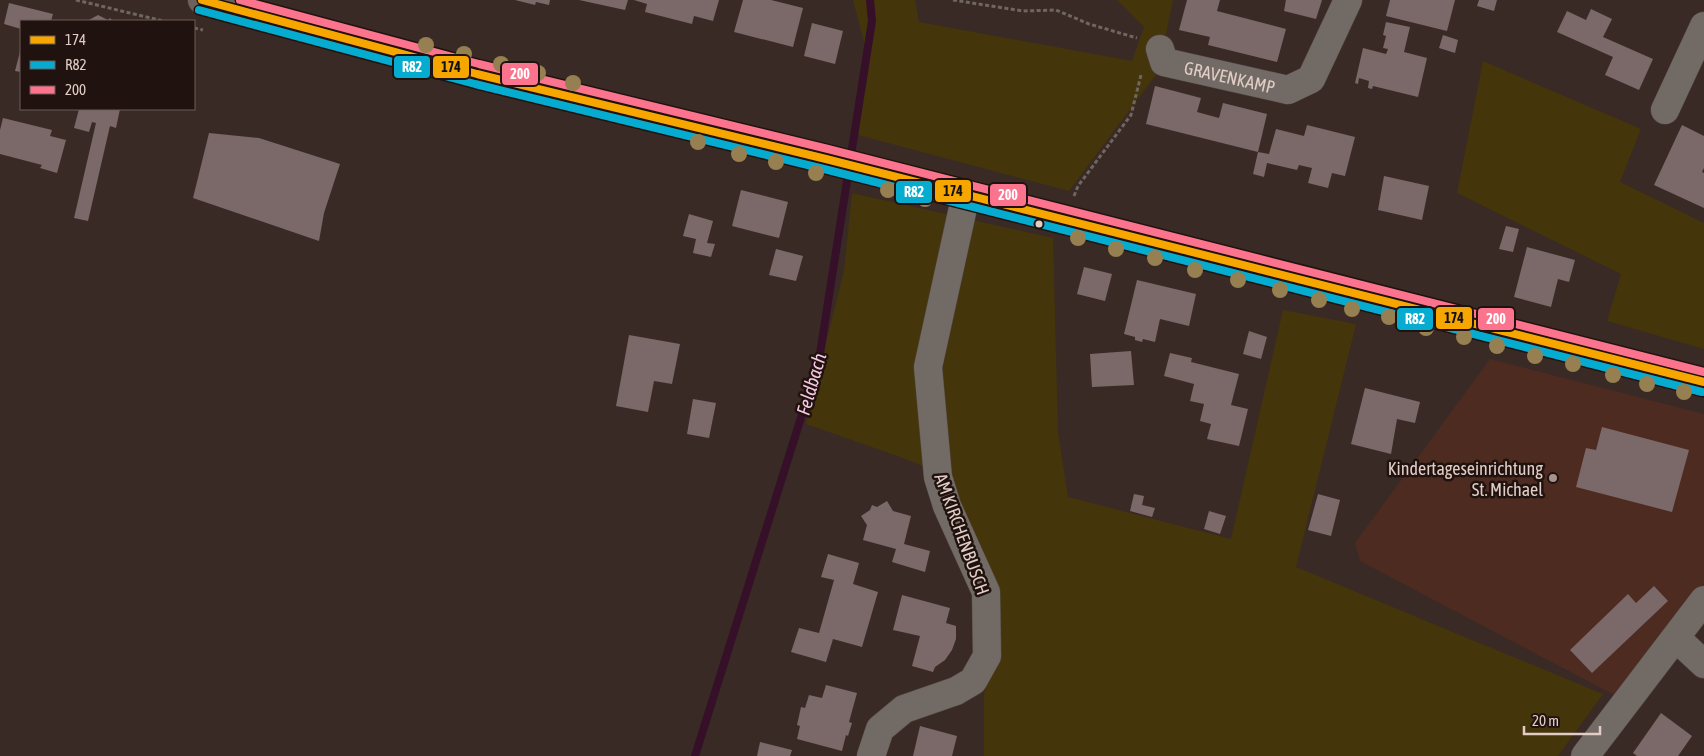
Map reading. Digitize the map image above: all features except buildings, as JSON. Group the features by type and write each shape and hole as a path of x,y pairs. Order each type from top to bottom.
{"main road":[{"path":"202,0 478,74 865,168 1704,382"}],"street":[{"name":"GRAVENKAMP","path":"1160,49 1164,62 1288,90 1311,80 1348,0"},
{"path":"1665,110 1704,26"},
{"name":"AM KIRCHENBUSCH","path":"871,756 880,729 904,709 956,691 973,681 987,656 986,592 948,506 938,477 928,367 966,194"},
{"path":"1585,756 1704,600"},
{"path":"1676,638 1704,664"}],"path":[{"path":"76,0 159,20"},
{"path":"953,0 1023,11 1056,10 1089,24 1148,41 1160,49"},
{"path":"1074,199 1078,186 1132,115 1142,69"}],"shaded area":[{"path":"853,0 915,0 919,22 1132,61 1144,27 1117,0 1173,0 1158,72 1069,191 858,135 867,53"},
{"path":"1483,61 1641,129 1620,182 1704,223 1704,349 1607,321 1621,274 1457,193"},
{"path":"852,193 1053,238 1058,432 1068,497 1231,539 1283,310 1356,324 1296,567 1603,694 1558,756 984,756 984,694 994,656 946,476 906,459 806,424 844,271"},
{"name":"Kindertageseinrichtung St. Michael","path":"1490,359 1704,414 1704,583 1620,698 1360,561 1355,543"}],"waterway":[{"name":"Feldbach","path":"695,756 819,360 872,21 870,0"}],"transit line":[{"name":"174","path":"202,0 477,74 826,159 1704,382"},
{"name":"200","path":"240,0 479,64 828,149 1704,372"},
{"name":"R82","path":"199,10 475,84 824,169 1702,392"}],"place":[{"name":"Kindertageseinrichtung St. Michael","path":"1553,478"}]}
